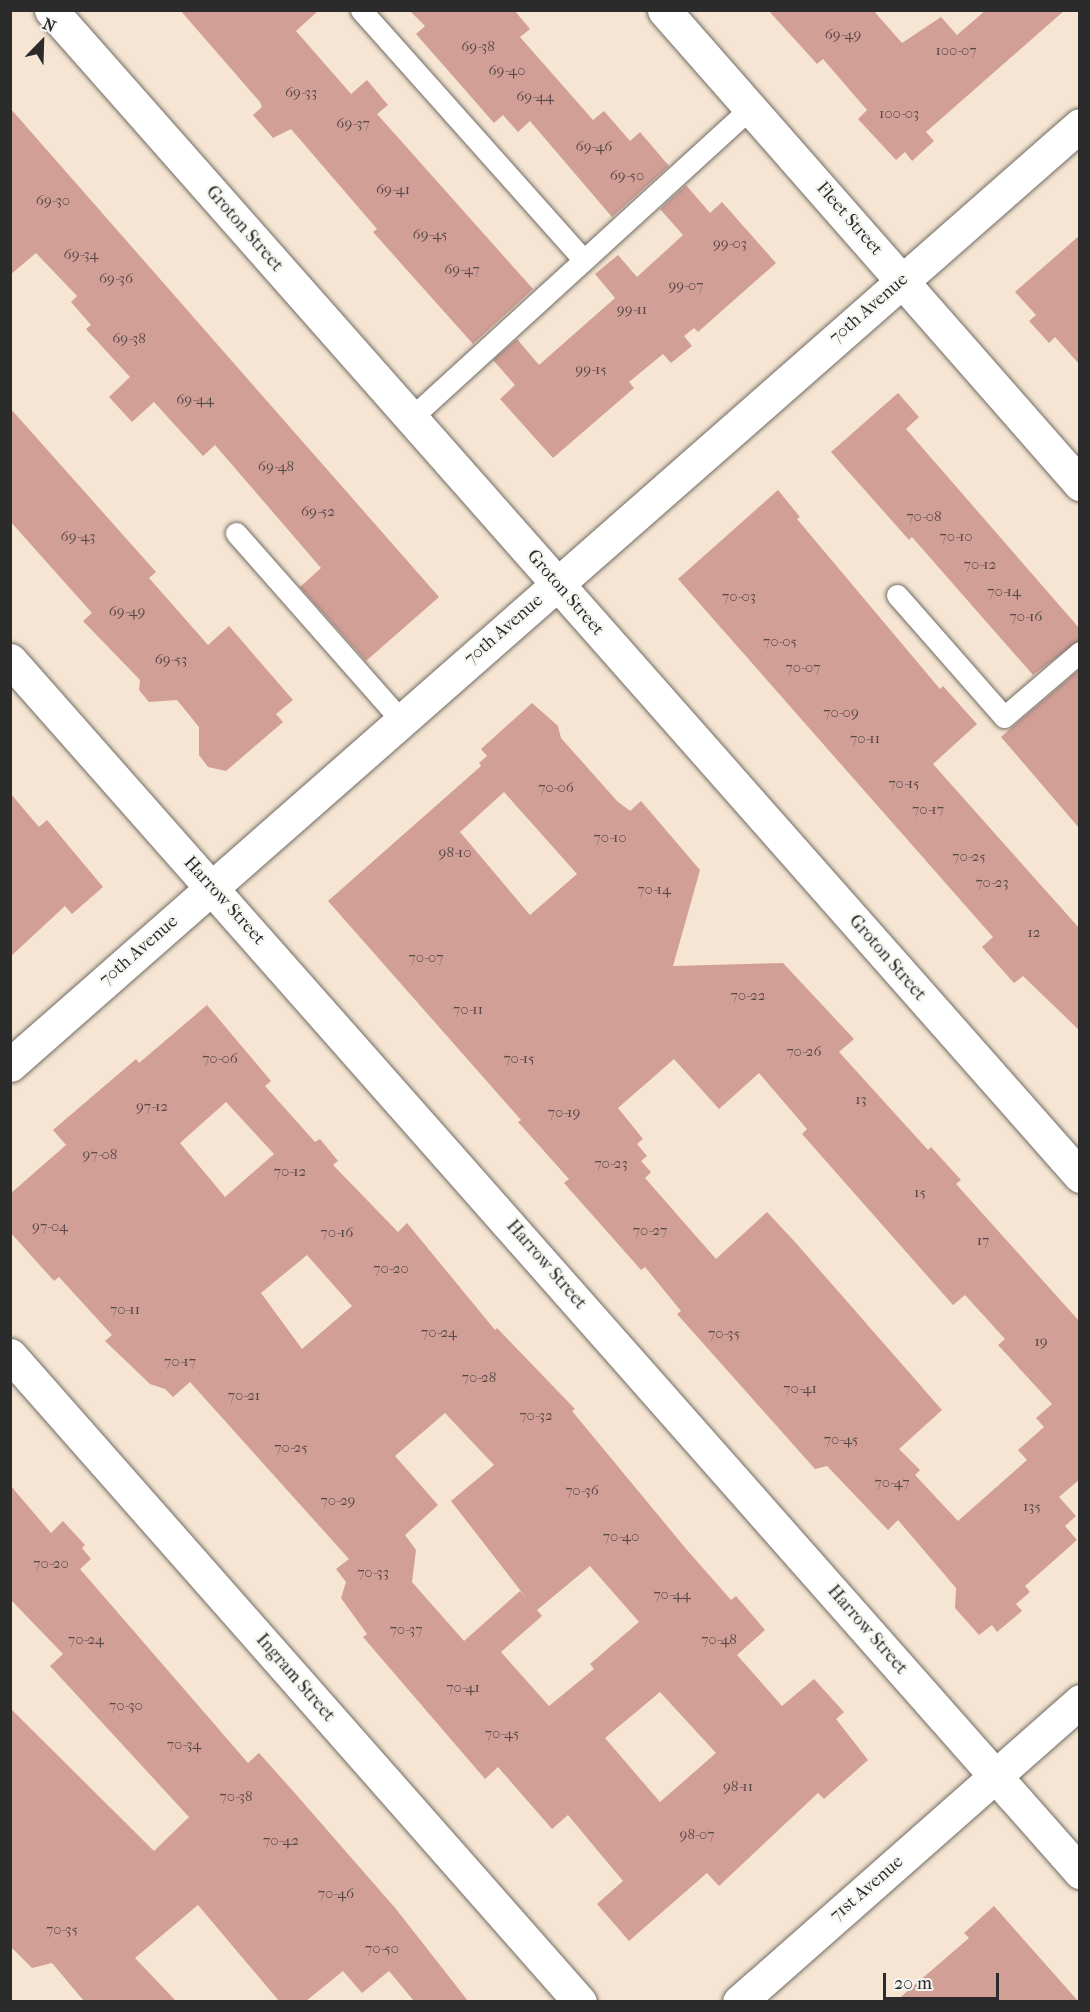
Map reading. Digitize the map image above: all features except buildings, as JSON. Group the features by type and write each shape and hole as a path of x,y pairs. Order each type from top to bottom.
{"street":[{"name":"Groton Street","path":"51,10 1080,1176"},
{"name":"Fleet Street","path":"664,10 1080,484"},
{"name":"70th Avenue","path":"10,1065 1080,124"},
{"name":"Harrow Street","path":"10,660 1080,1872"},
{"name":"Ingram Street","path":"10,1354 580,2001"},
{"name":"71st Avenue","path":"739,2001 1080,1701"}],"lane":[{"path":"361,10 584,260"},
{"path":"411,418 751,108"},
{"path":"236,533 401,720"},
{"path":"897,595 1004,717 1080,652"}]}
